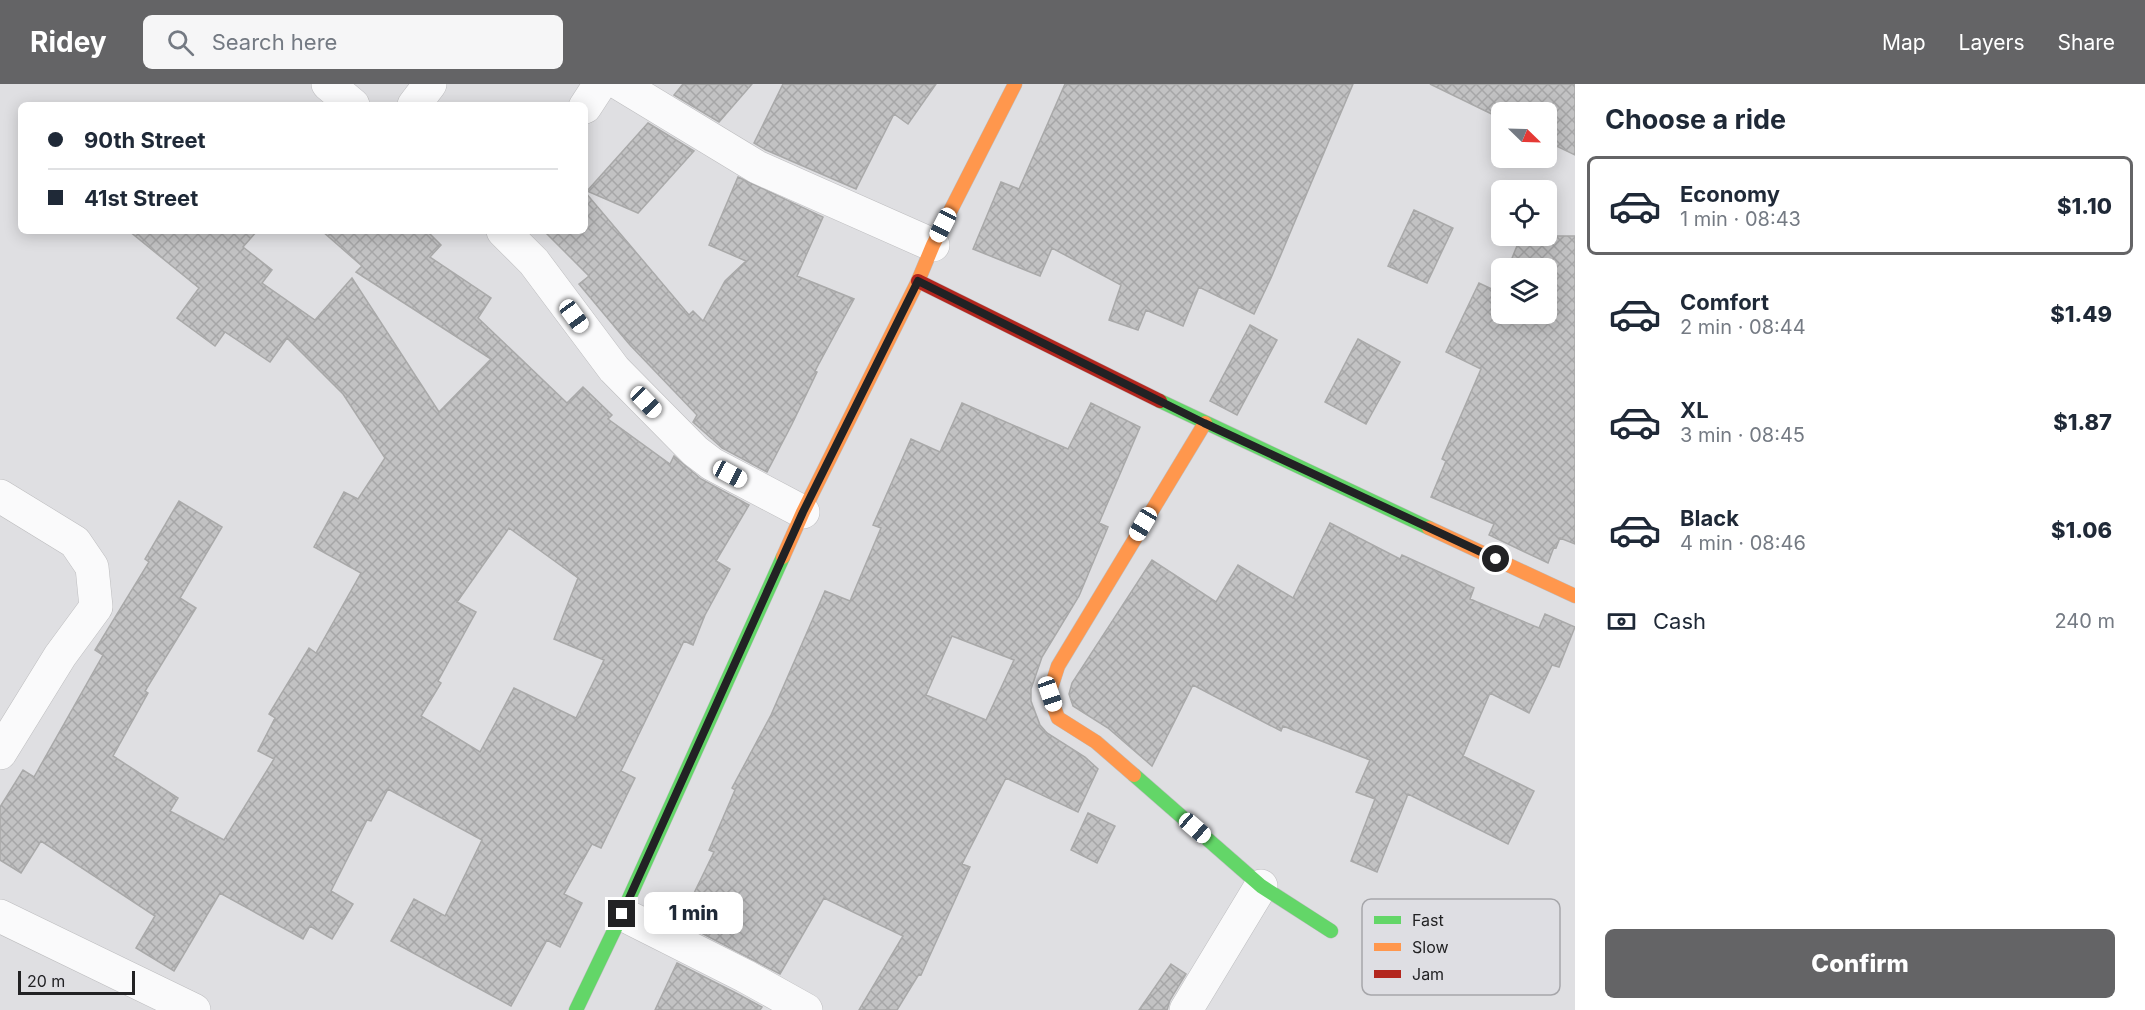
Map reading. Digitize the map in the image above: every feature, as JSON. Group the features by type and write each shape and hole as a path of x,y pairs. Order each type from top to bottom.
{"street":[{"path":"327,84 349,102"},
{"path":"416,102 430,84"},
{"path":"588,102 600,84"},
{"path":"620,84 757,167 933,245"},
{"path":"576,1010 622,914 803,512 918,281 933,245 1015,84"},
{"path":"506,234 534,262 614,369 695,451 712,464 803,512"},
{"path":"918,281 1204,423 1575,596"},
{"path":"1204,423 1058,666 1050,694 1058,718 1096,742 1261,886 1331,931"},
{"path":"0,496 75,542 92,567 96,607 60,656 0,753"},
{"path":"1186,1010 1261,886"},
{"path":"622,914 745,976 806,1010"},
{"path":"0,916 194,1010"}],"building":[{"path":"683,84 752,84 719,122 674,95"},
{"path":"783,84 936,84 908,124 894,114 856,189 754,143"},
{"path":"1065,84 1353,84 1254,314 1199,287 1183,326 1146,310 1138,330 1109,320 1121,285 1052,248 1040,276 973,249 1001,182 1019,189"},
{"path":"1430,84 1575,84 1575,155 1557,146 1557,102 1491,102 1491,114"},
{"path":"648,123 694,151 638,213 588,190"},
{"path":"738,177 823,217 797,276 854,299 815,371 817,372 767,472 722,448 693,422 697,415 630,345 579,284 589,276 547,234 588,234 588,196 689,315 693,311 703,321 725,281 746,261 709,245"},
{"path":"1414,210 1453,228 1427,283 1388,266"},
{"path":"133,234 254,234 243,247 272,270 262,283 315,320 352,278 439,412 491,359 356,272 362,266 325,234 430,234 441,245 430,257 491,298 478,318 567,403 583,387 612,415 608,419 670,464 674,456 701,479 749,505 716,561 730,569 705,615 693,645 684,641 621,771 635,778 601,848 592,844 564,894 582,903 560,947 547,940 511,1006 391,941 414,899 445,916 482,840 388,789 371,821 367,820 331,891 353,904 332,939 310,926 303,939 220,893 174,971 136,948 155,916 41,841 21,873 0,860 0,807 23,770 34,777 103,655 95,650 149,562 145,559 179,501 222,527 180,598 196,608 145,691 148,693 113,756 178,798 170,811 224,840 274,759 258,751 275,718 269,714 309,648 316,653 361,573 314,547 344,492 358,499 385,458 343,394 287,338 270,362 225,332 215,346 177,318 199,288","holes":["509,528 578,578 554,639 604,660 576,718 514,688 480,752 421,716 441,683 438,681 476,612 457,602"]},
{"path":"1557,236 1575,236 1575,544 1560,538 1548,563 1489,535 1494,524 1431,497 1446,461 1442,459 1481,369 1446,352 1479,283 1491,289 1491,324 1557,324 1557,258 1512,258 1517,246 1557,246"},
{"path":"1250,325 1277,340 1237,415 1210,401"},
{"path":"1358,339 1400,362 1366,424 1325,402"},
{"path":"962,403 1068,449 1091,403 1140,427 1099,523 1108,527 1079,596 1042,657 1031,689 1031,701 1040,725 1047,733 1085,757 1098,769 1078,812 1006,778 962,864 970,867 921,975 919,974 897,1010 859,1010 903,936 824,898 780,974 680,922 714,852 709,850 735,790 732,788 771,715 825,591 850,601 881,528 873,525 911,439 940,452","holes":["952,636 1014,660 986,720 926,695"]},
{"path":"1330,523 1400,559 1402,555 1474,588 1470,599 1539,628 1545,614 1575,627 1559,667 1552,665 1529,713 1490,693 1463,756 1534,791 1508,844 1408,794 1377,872 1351,861 1375,799 1356,792 1370,760 1283,726 1281,731 1193,685 1152,766 1108,728 1073,706 1069,694 1072,683 1152,560 1216,602 1238,565 1293,598"},
{"path":"1088,813 1115,826 1097,863 1071,850"},
{"path":"677,963 762,1007 760,1010 655,1010"},
{"path":"1171,964 1186,974 1170,1000 1167,1010 1139,1010"}],"traffic: fast":[{"path":"1160,401 1429,528"},
{"path":"576,1010 622,914 783,557"},
{"path":"1134,775 1261,886 1331,931"}],"traffic: slow":[{"path":"783,557 803,512 918,281 933,245 1015,84"},
{"path":"1134,775 1096,742 1058,718 1049,694 1058,666 1205,423"},
{"path":"1429,528 1575,596"}],"traffic: jam":[{"path":"918,281 1160,401"}],"route":[{"path":"622,914 803,512 918,281 1204,423 1496,559"}]}
